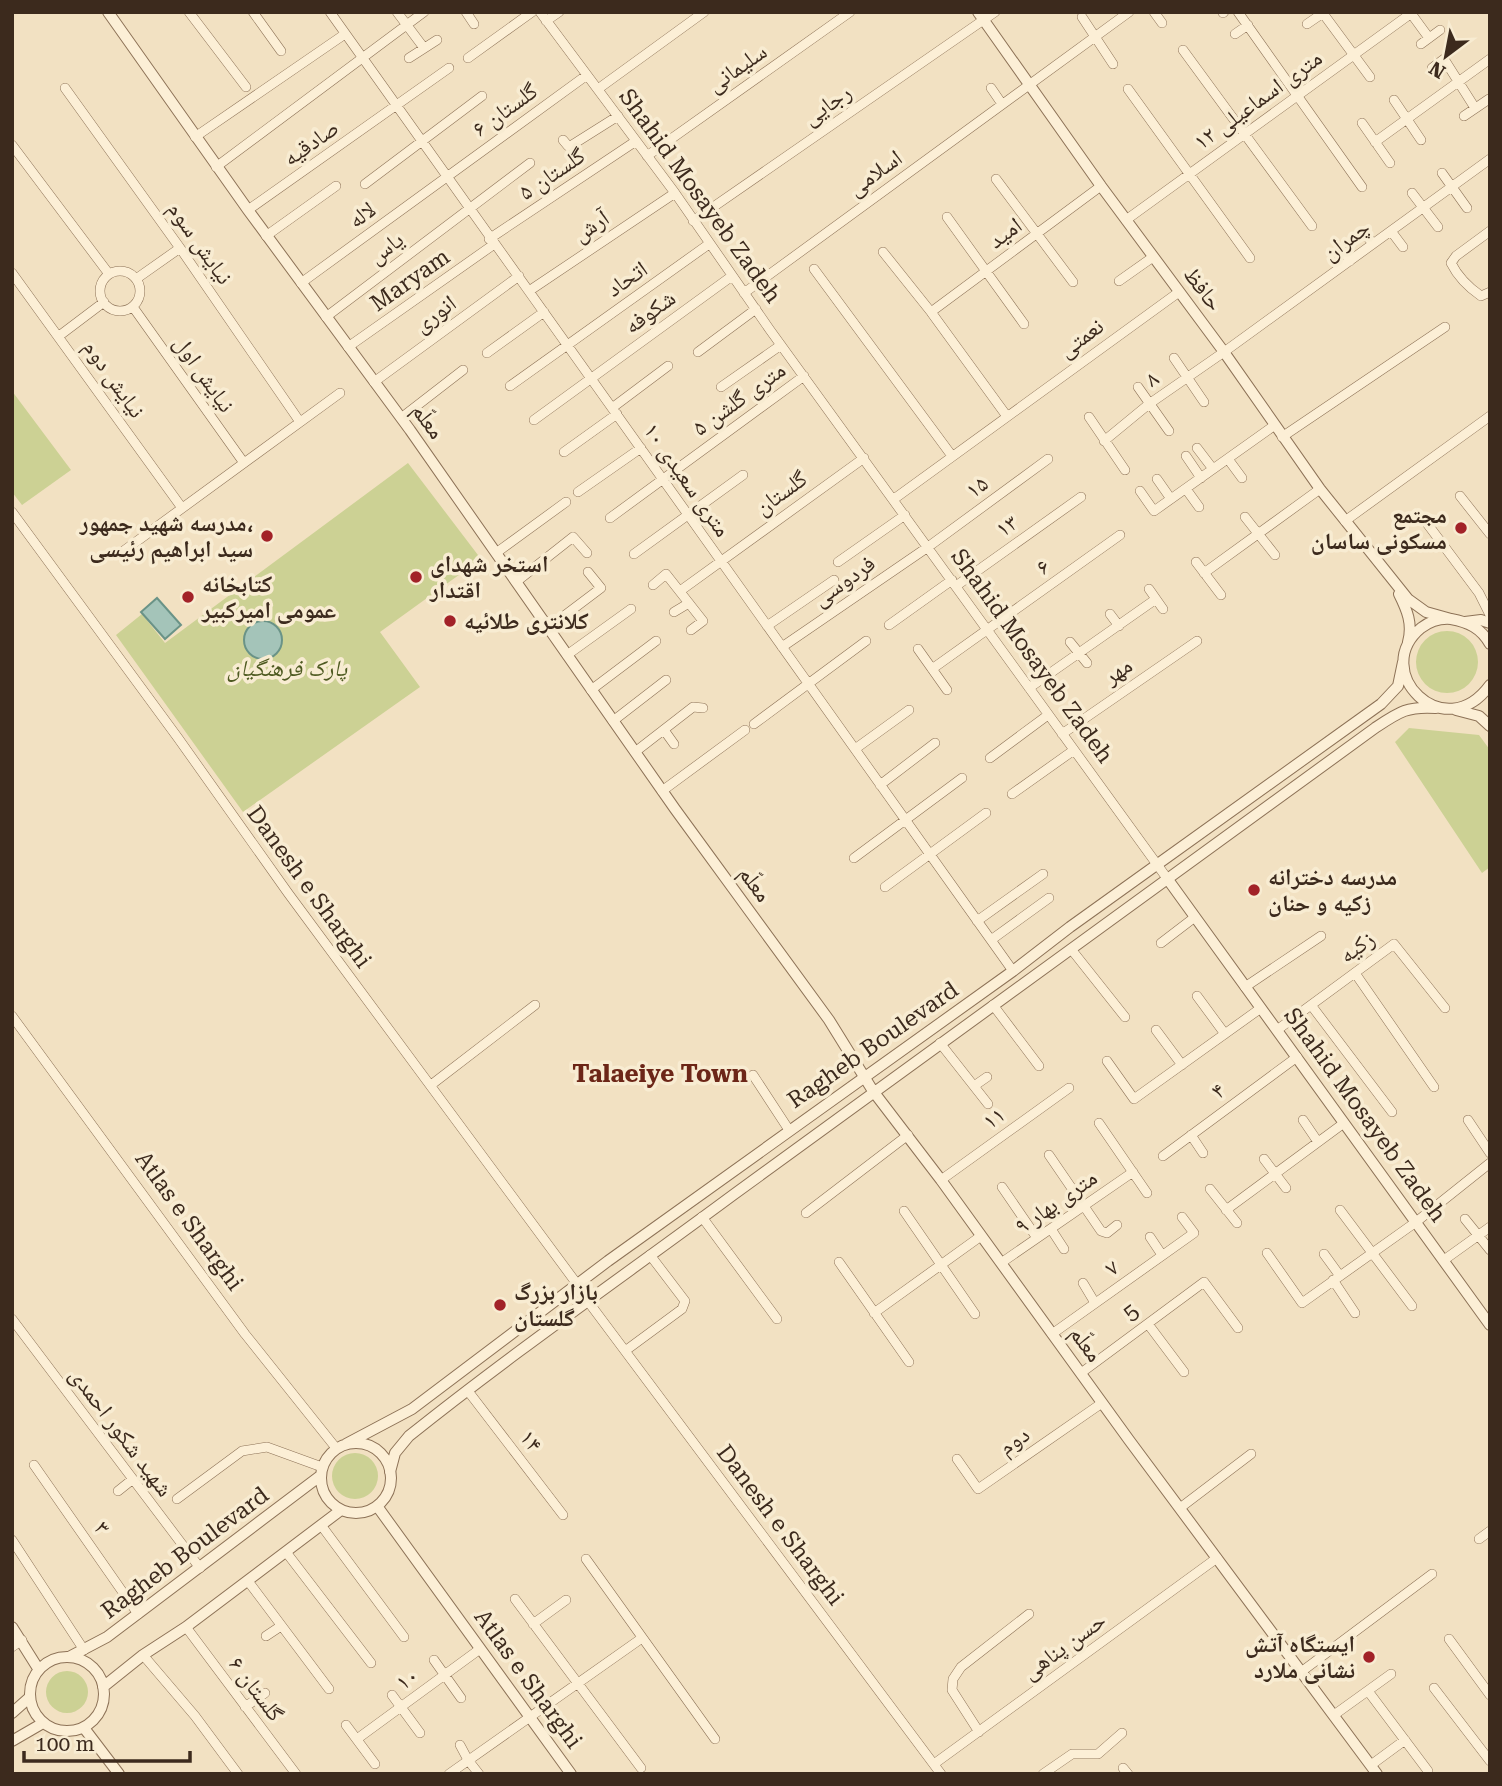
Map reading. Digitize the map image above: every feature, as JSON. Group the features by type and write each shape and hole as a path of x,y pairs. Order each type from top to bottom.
{"street":[{"name":"معلّم","path":"108,12 216,167 401,418 662,791 829,1020 873,1091 1374,1769"},
{"path":"189,12 246,86"},
{"path":"253,12 281,51"},
{"name":"۱۰ متری سعیدی","path":"330,12 491,242 519,276 1013,971"},
{"path":"397,12 424,48"},
{"path":"216,167 424,12"},
{"path":"466,12 474,24"},
{"path":"468,58 532,12"},
{"name":"Shahid Mosayeb Zadeh","path":"540,12 675,193 781,345 1490,1325"},
{"path":"546,21 559,12"},
{"path":"598,89 704,12"},
{"name":"سلیمانی","path":"647,156 850,12"},
{"path":"980,16 995,12"},
{"name":"اسلامی","path":"744,293 1129,12"},
{"path":"1154,12 1161,23"},
{"path":"1238,12 1363,187"},
{"path":"1307,24 1322,13 1370,76"},
{"path":"1412,13 1425,41 1440,30"},
{"name":"۱۲ متری اسماعیلی","path":"1126,220 1412,13"},
{"name":"حافظ","path":"980,16 1224,352 1282,437 1397,588 1416,607 1434,616 1457,621"},
{"name":"رجایی","path":"693,221 980,16"},
{"path":"1082,18 1113,64"},
{"path":"1235,34 1248,25"},
{"path":"195,137 345,34"},
{"path":"409,58 438,40"},
{"path":"1183,50 1312,226"},
{"path":"1432,68 1444,59 1475,108"},
{"path":"1376,142 1490,59"},
{"name":"صادقیه","path":"248,210 449,68"},
{"name":"گلستان ۶","path":"445,177 587,75"},
{"name":"نیایش سوم","path":"65,88 300,422"},
{"path":"991,89 1002,104"},
{"path":"1128,89 1250,258"},
{"path":"365,184 482,96"},
{"path":"1464,116 1489,99"},
{"path":"1394,100 1421,140"},
{"path":"563,139 568,146 572,145 618,116"},
{"path":"1362,123 1390,163"},
{"name":"گلستان ۵","path":"491,242 636,141"},
{"path":"12,145 109,274"},
{"name":"چمران","path":"1224,352 1490,159"},
{"name":"یاس","path":"326,317 530,163"},
{"path":"1442,173 1467,208"},
{"name":"لاله","path":"301,283 445,177"},
{"path":"996,179 1073,282"},
{"path":"266,236 336,186"},
{"name":"امید","path":"931,312 1101,186"},
{"name":"آرش","path":"529,291 675,193"},
{"path":"1412,193 1438,227"},
{"path":"947,217 1024,324"},
{"path":"1363,230 1373,244"},
{"path":"1391,231 1403,247"},
{"path":"1485,294 1456,273 1451,263 1455,256 1490,232"},
{"name":"Maryam","path":"348,346 491,242"},
{"name":"اتحاد","path":"510,386 709,244"},
{"path":"1340,247 1350,261"},
{"path":"136,279 180,248"},
{"path":"883,252 931,312 1006,415"},
{"path":"1119,281 1153,257"},
{"path":"814,269 952,456"},
{"path":"127,272 136,279 140,290 133,307 114,310 104,302 101,284 109,274 127,272"},
{"name":"نیایش دوم","path":"12,273 182,508"},
{"name":"انوری","path":"374,382 519,276"},
{"name":"شکوفه","path":"534,420 732,276"},
{"name":"نعمتی","path":"894,499 1178,292"},
{"path":"59,336 104,302"},
{"name":"نیایش اول","path":"133,307 244,463"},
{"path":"698,352 756,309"},
{"path":"487,352 544,312"},
{"path":"1282,437 1445,327"},
{"path":"721,387 781,345"},
{"name":"۸","path":"1104,441 1149,404 1224,352"},
{"path":"1174,358 1204,402"},
{"path":"564,452 668,366"},
{"path":"401,418 463,370"},
{"name":"۵ متری گلشن","path":"610,518 804,376"},
{"path":"1138,387 1169,432"},
{"path":"118,555 340,393"},
{"path":"1345,522 1490,416"},
{"path":"1089,417 1125,470"},
{"path":"1140,491 1154,512 1275,425"},
{"path":"1197,447 1213,469"},
{"path":"578,492 641,448"},
{"path":"1186,456 1200,478"},
{"name":"گلستان","path":"721,560 864,458"},
{"name":"۱۵","path":"928,547 1048,459"},
{"path":"1228,459 1242,478"},
{"path":"634,554 743,475"},
{"path":"1157,479 1171,499"},
{"path":"1186,489 1199,507"},
{"path":"1204,573 1320,489"},
{"path":"1460,496 1490,534"},
{"name":"۱۳","path":"954,583 1081,497"},
{"path":"495,553 565,502"},
{"name":"Danesh e Sharghi","path":"12,512 288,893 577,1284"},
{"path":"838,562 905,514"},
{"path":"1245,517 1275,555"},
{"path":"1426,522 1479,593 1490,615"},
{"name":"۶","path":"988,630 1120,535"},
{"path":"516,582 573,537 587,553"},
{"name":"فردوسی","path":"782,647 928,547"},
{"path":"680,591 721,560"},
{"path":"1196,562 1221,596"},
{"path":"548,628 601,588 588,572"},
{"path":"653,585 666,574 703,621 691,630"},
{"path":"767,626 834,580"},
{"path":"889,625 954,583"},
{"name":"حافظ","path":"1397,588 1408,615 1410,629 1403,662"},
{"path":"1149,589 1163,609"},
{"path":"1030,688 1156,599"},
{"path":"674,612 689,603"},
{"path":"567,655 631,609"},
{"path":"1110,614 1119,626"},
{"path":"1406,647 1414,634 1439,619 1467,622 1479,630 1490,644"},
{"path":"1457,621 1481,620 1490,623"},
{"path":"932,669 988,630"},
{"path":"591,690 656,640"},
{"path":"662,791 866,641"},
{"name":"مهر","path":"1062,734 1197,641"},
{"path":"1070,642 1087,663"},
{"path":"918,649 947,690"},
{"path":"1403,662 1406,678 1413,691 1424,702 1436,708"},
{"name":"Ragheb Boulevard","path":"341,1446 412,1409 577,1284 1391,696 1402,678 1403,662"},
{"path":"613,721 666,680"},
{"path":"1454,709 1468,705 1490,685"},
{"path":"635,752 693,707 703,708"},
{"path":"1454,709 1479,716 1490,726"},
{"name":"Ragheb Boulevard","path":"390,1472 395,1453 404,1441 587,1300 873,1091 1169,881 1401,710 1454,709"},
{"path":"855,749 909,710"},
{"path":"990,758 1048,715"},
{"path":"664,730 674,744"},
{"path":"880,785 935,743"},
{"path":"1012,793 1074,750"},
{"path":"854,858 962,778"},
{"path":"885,887 986,813"},
{"path":"977,921 1042,874"},
{"path":"991,940 1049,898"},
{"path":"1161,943 1195,917"},
{"path":"1245,987 1321,936"},
{"name":"زکیه","path":"1276,1030 1394,944 1445,1008"},
{"path":"1071,949 1125,1017"},
{"path":"1355,973 1434,1087"},
{"path":"1197,996 1225,1034"},
{"path":"993,1005 1039,1066"},
{"path":"1311,1005 1392,1112"},
{"path":"431,1085 535,1006"},
{"path":"1107,1061 1134,1099 1261,1008"},
{"name":"Atlas e Sharghi","path":"12,1016 244,1334 341,1446"},
{"path":"1156,1030 1182,1065"},
{"path":"940,1043 988,1104"},
{"name":"۴","path":"1163,1156 1297,1057"},
{"path":"753,1075 789,1130"},
{"path":"974,1086 987,1077"},
{"name":"۱۱","path":"941,1180 1069,1088"},
{"path":"1303,1120 1318,1142"},
{"path":"1468,1120 1490,1153"},
{"path":"1099,1123 1147,1193"},
{"path":"1226,1210 1344,1123"},
{"path":"806,1213 908,1135"},
{"path":"1191,1135 1203,1153"},
{"path":"1049,1155 1101,1231 1107,1233 1117,1225"},
{"path":"1264,1159 1286,1188"},
{"path":"1267,1253 1302,1303 1416,1222 1490,1163"},
{"name":"۹ متری بهار","path":"1002,1264 1133,1172"},
{"path":"1002,1187 1037,1238"},
{"path":"1210,1189 1237,1223"},
{"path":"904,1210 975,1314"},
{"path":"1340,1210 1412,1306"},
{"path":"702,1217 777,1319"},
{"name":"۷","path":"1052,1334 1194,1233 1182,1217"},
{"path":"1465,1219 1490,1250"},
{"path":"1444,1260 1490,1227"},
{"path":"1051,1229 1064,1249"},
{"path":"874,1313 981,1236"},
{"path":"1150,1237 1162,1255"},
{"path":"1324,1254 1356,1313"},
{"path":"625,1351 682,1309 685,1301 650,1255"},
{"path":"839,1262 909,1362"},
{"name":"5","path":"1081,1373 1204,1282 1238,1328"},
{"path":"1083,1283 1096,1303"},
{"name":"Danesh e Sharghi","path":"587,1300 941,1774"},
{"name":"شهید شکور احمدی","path":"12,1319 200,1569"},
{"path":"1148,1324 1184,1372"},
{"name":"۱۴","path":"468,1391 563,1516"},
{"name":"دوم","path":"957,1459 978,1489 1102,1403"},
{"path":"357,1443 369,1445 379,1451 386,1461 390,1472 388,1492 377,1506 360,1513 341,1510 326,1496 321,1472 327,1457 341,1446 357,1443"},
{"path":"177,1499 242,1451 267,1447 321,1472"},
{"path":"1180,1508 1251,1454"},
{"name":"۳","path":"34,1465 138,1614"},
{"name":"Ragheb Boulevard","path":"69,1657 107,1637 200,1569 321,1472"},
{"path":"118,1491 133,1479"},
{"name":"Atlas e Sharghi","path":"377,1506 571,1774"},
{"path":"103,1687 341,1510"},
{"path":"321,1525 404,1637"},
{"path":"1479,1539 1490,1531"},
{"path":"12,1540 84,1650"},
{"path":"286,1552 371,1663"},
{"path":"586,1559 715,1739"},
{"name":"حسن پناهی","path":"934,1764 1217,1559"},
{"path":"1301,1672 1432,1574"},
{"path":"248,1581 329,1689"},
{"path":"514,1598 641,1768"},
{"path":"533,1624 566,1600"},
{"path":"979,1732 952,1690 953,1679 961,1667 1030,1614"},
{"name":"گلستان ۶","path":"186,1626 296,1774"},
{"path":"266,1636 281,1626"},
{"path":"12,1627 17,1644 39,1670"},
{"path":"449,1774 642,1638"},
{"path":"1449,1639 1490,1695"},
{"name":"۱۰","path":"357,1739 480,1649"},
{"path":"143,1655 195,1716 238,1774"},
{"path":"69,1657 92,1667 99,1676 104,1699 94,1720 84,1728 63,1731 43,1723 36,1716 30,1698 33,1678 39,1670 58,1658 69,1657"},
{"path":"434,1660 461,1698"},
{"path":"1334,1715 1391,1674"},
{"path":"1434,1688 1490,1761"},
{"path":"1368,1691 1428,1771"},
{"path":"246,1707 265,1693"},
{"path":"392,1695 420,1733"},
{"path":"12,1713 30,1698"},
{"path":"12,1741 43,1723"},
{"path":"346,1724 375,1764"},
{"path":"84,1728 119,1774"},
{"path":"1043,1774 1072,1754 1098,1754 1122,1733"},
{"path":"1374,1769 1405,1740"},
{"path":"460,1745 479,1774"}],"green space":[{"path":"12,391 71,470 22,505 12,492"},
{"name":"پارک فرهنگیان","path":"408,463 481,559 380,632 420,687 243,812 116,635 142,614 165,643"},
{"path":"1447,631 1459,633 1469,640 1476,650 1476,674 1469,684 1459,691 1447,693 1435,691 1425,684 1418,674 1416,662 1418,650 1425,640 1435,633"},
{"path":"1409,728 1479,735 1490,750 1490,867 1482,873 1395,742"},
{"path":"355,1453 371,1460 378,1476 371,1492 355,1499 339,1492 332,1476 339,1460"},
{"path":"67,1671 82,1677 88,1692 82,1707 67,1713 52,1707 46,1692 52,1677"}],"water":[{"path":"157,598 181,625 165,639 141,612"},
{"path":"263,621 276,627 282,640 276,653 263,659 250,653 244,640 250,627"}],"place":[{"name":"مجتمع مسکونی ساسان","path":"1461,528"},
{"name":"مدرسه شهید جمهور، سید ابراهیم رئیسی","path":"267,536"},
{"name":"استخر شهدای اقتدار","path":"416,577"},
{"name":"کتابخانه عمومی امیرکبیر","path":"188,597"},
{"name":"کلانتری طلائیه","path":"450,621"},
{"name":"مدرسه دخترانه زکیه و حنان","path":"1254,890"},
{"name":"بازار بزرگ گلستان","path":"500,1305"},
{"name":"ایستگاه آتش نشانی ملارد","path":"1369,1657"}],"district":[{"name":"Talaeiye Town","path":"660,1074"}]}
